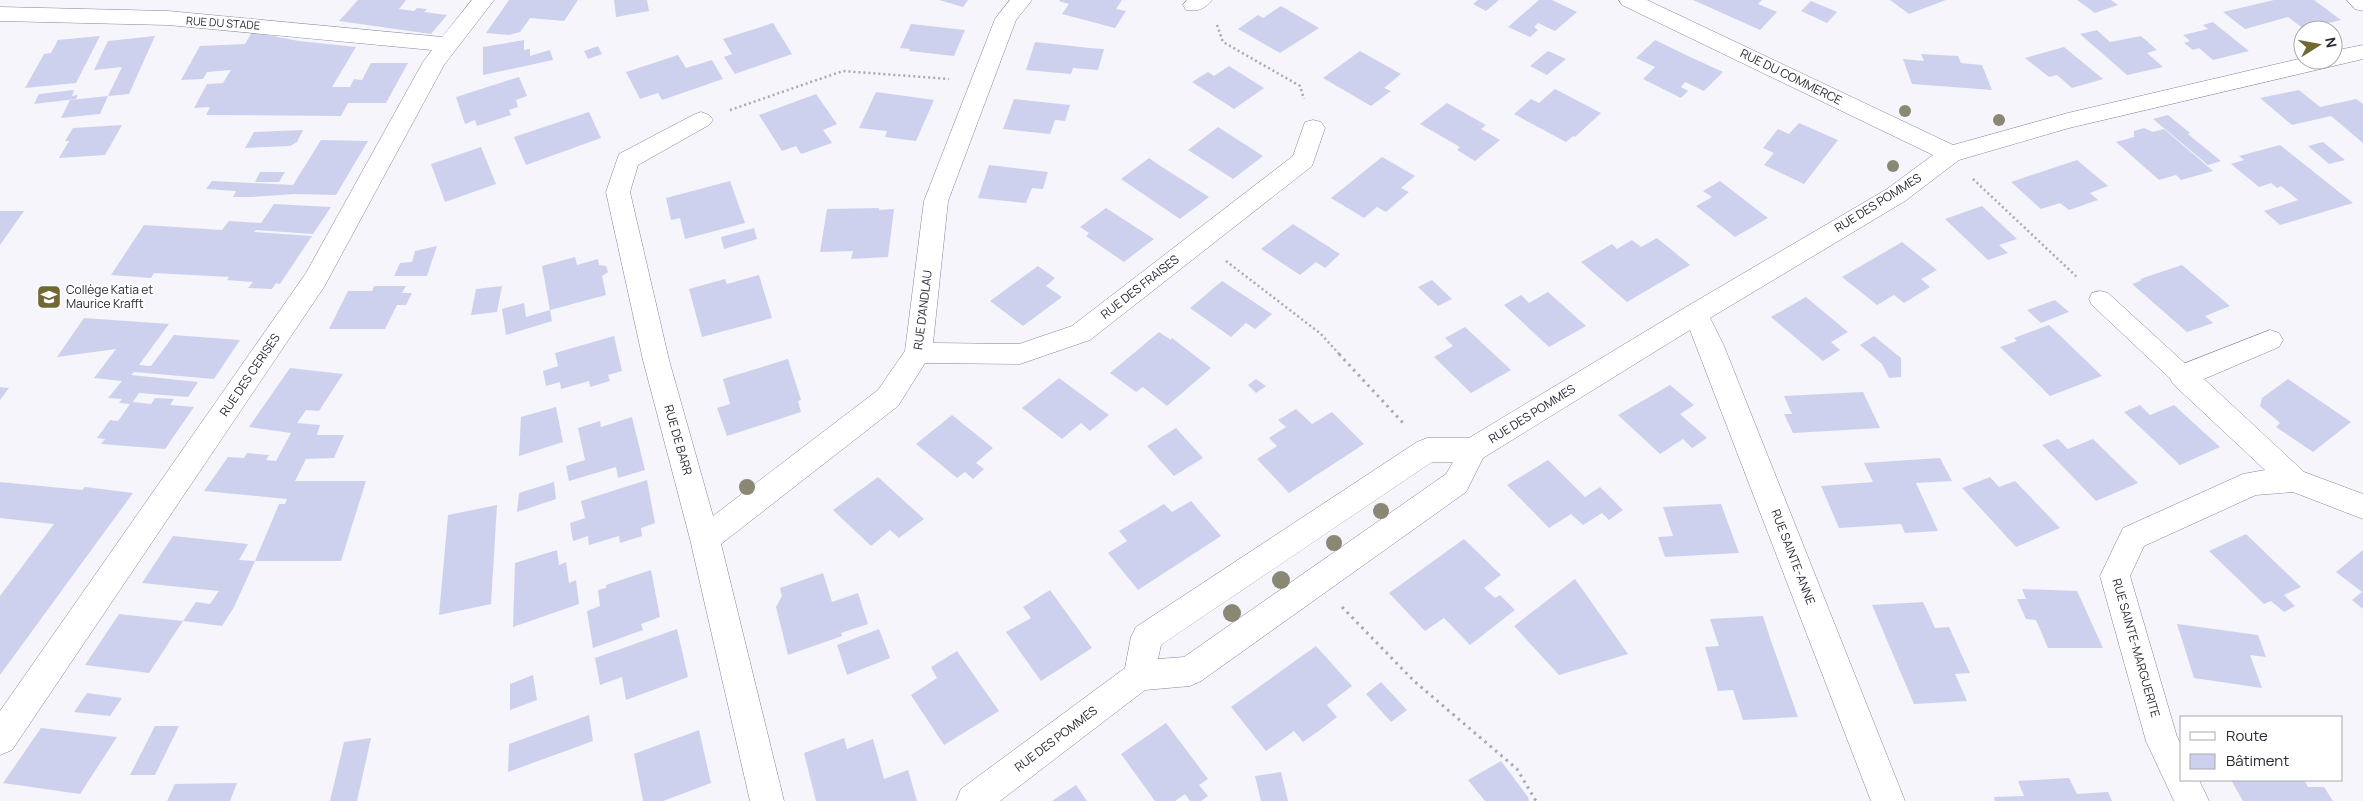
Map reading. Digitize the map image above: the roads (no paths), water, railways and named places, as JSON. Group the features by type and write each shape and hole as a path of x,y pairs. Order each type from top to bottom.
{"street":[{"name":"RUE DES CERISES","path":"0,739 316,280 434,62 445,44 482,0"},
{"name":"RUE D'ANDLAU","path":"705,539 888,398 918,353 936,201 1006,19 1021,0"},
{"name":"RUE DU COMMERCE","path":"1630,0 1951,154"},
{"path":"2358,0 2363,4"},
{"name":"RUE DU STADE","path":"0,14 66,13 259,25 445,44"},
{"path":"2343,56 2363,52"},
{"name":"RUE DES POMMES","path":"1473,450 1695,314 1896,195 1951,154 2068,121 2293,68"},
{"name":"RUE DE BARR","path":"701,120 627,160 618,192 656,360 705,539 767,801"},
{"name":"RUE DES FRAISES","path":"918,353 1020,354 1081,333 1304,160 1313,128"},
{"name":"RUE SAINTE-ANNE","path":"1695,314 1711,346 1888,801"},
{"path":"2183,376 2270,340"},
{"name":"RUE SAINTE-MARGUERITE","path":"2183,376 2294,480 2363,508"},
{"path":"1427,450 1473,450 1456,483 1190,671 1139,676 1147,637 1427,450"},
{"name":"RUE SAINTE-MARGUERITE","path":"2180,777 2162,741 2115,576 2133,537 2253,483 2294,480"},
{"name":"RUE DES POMMES","path":"973,801 1139,676"},
{"name":"RUE SAINTE-MARGUERITE","path":"2182,781 2192,801"}],"lane":[{"path":"2100,299 2183,376"}],"place":[{"name":"Collège Katia et Maurice Krafft","path":"49,297"}]}
